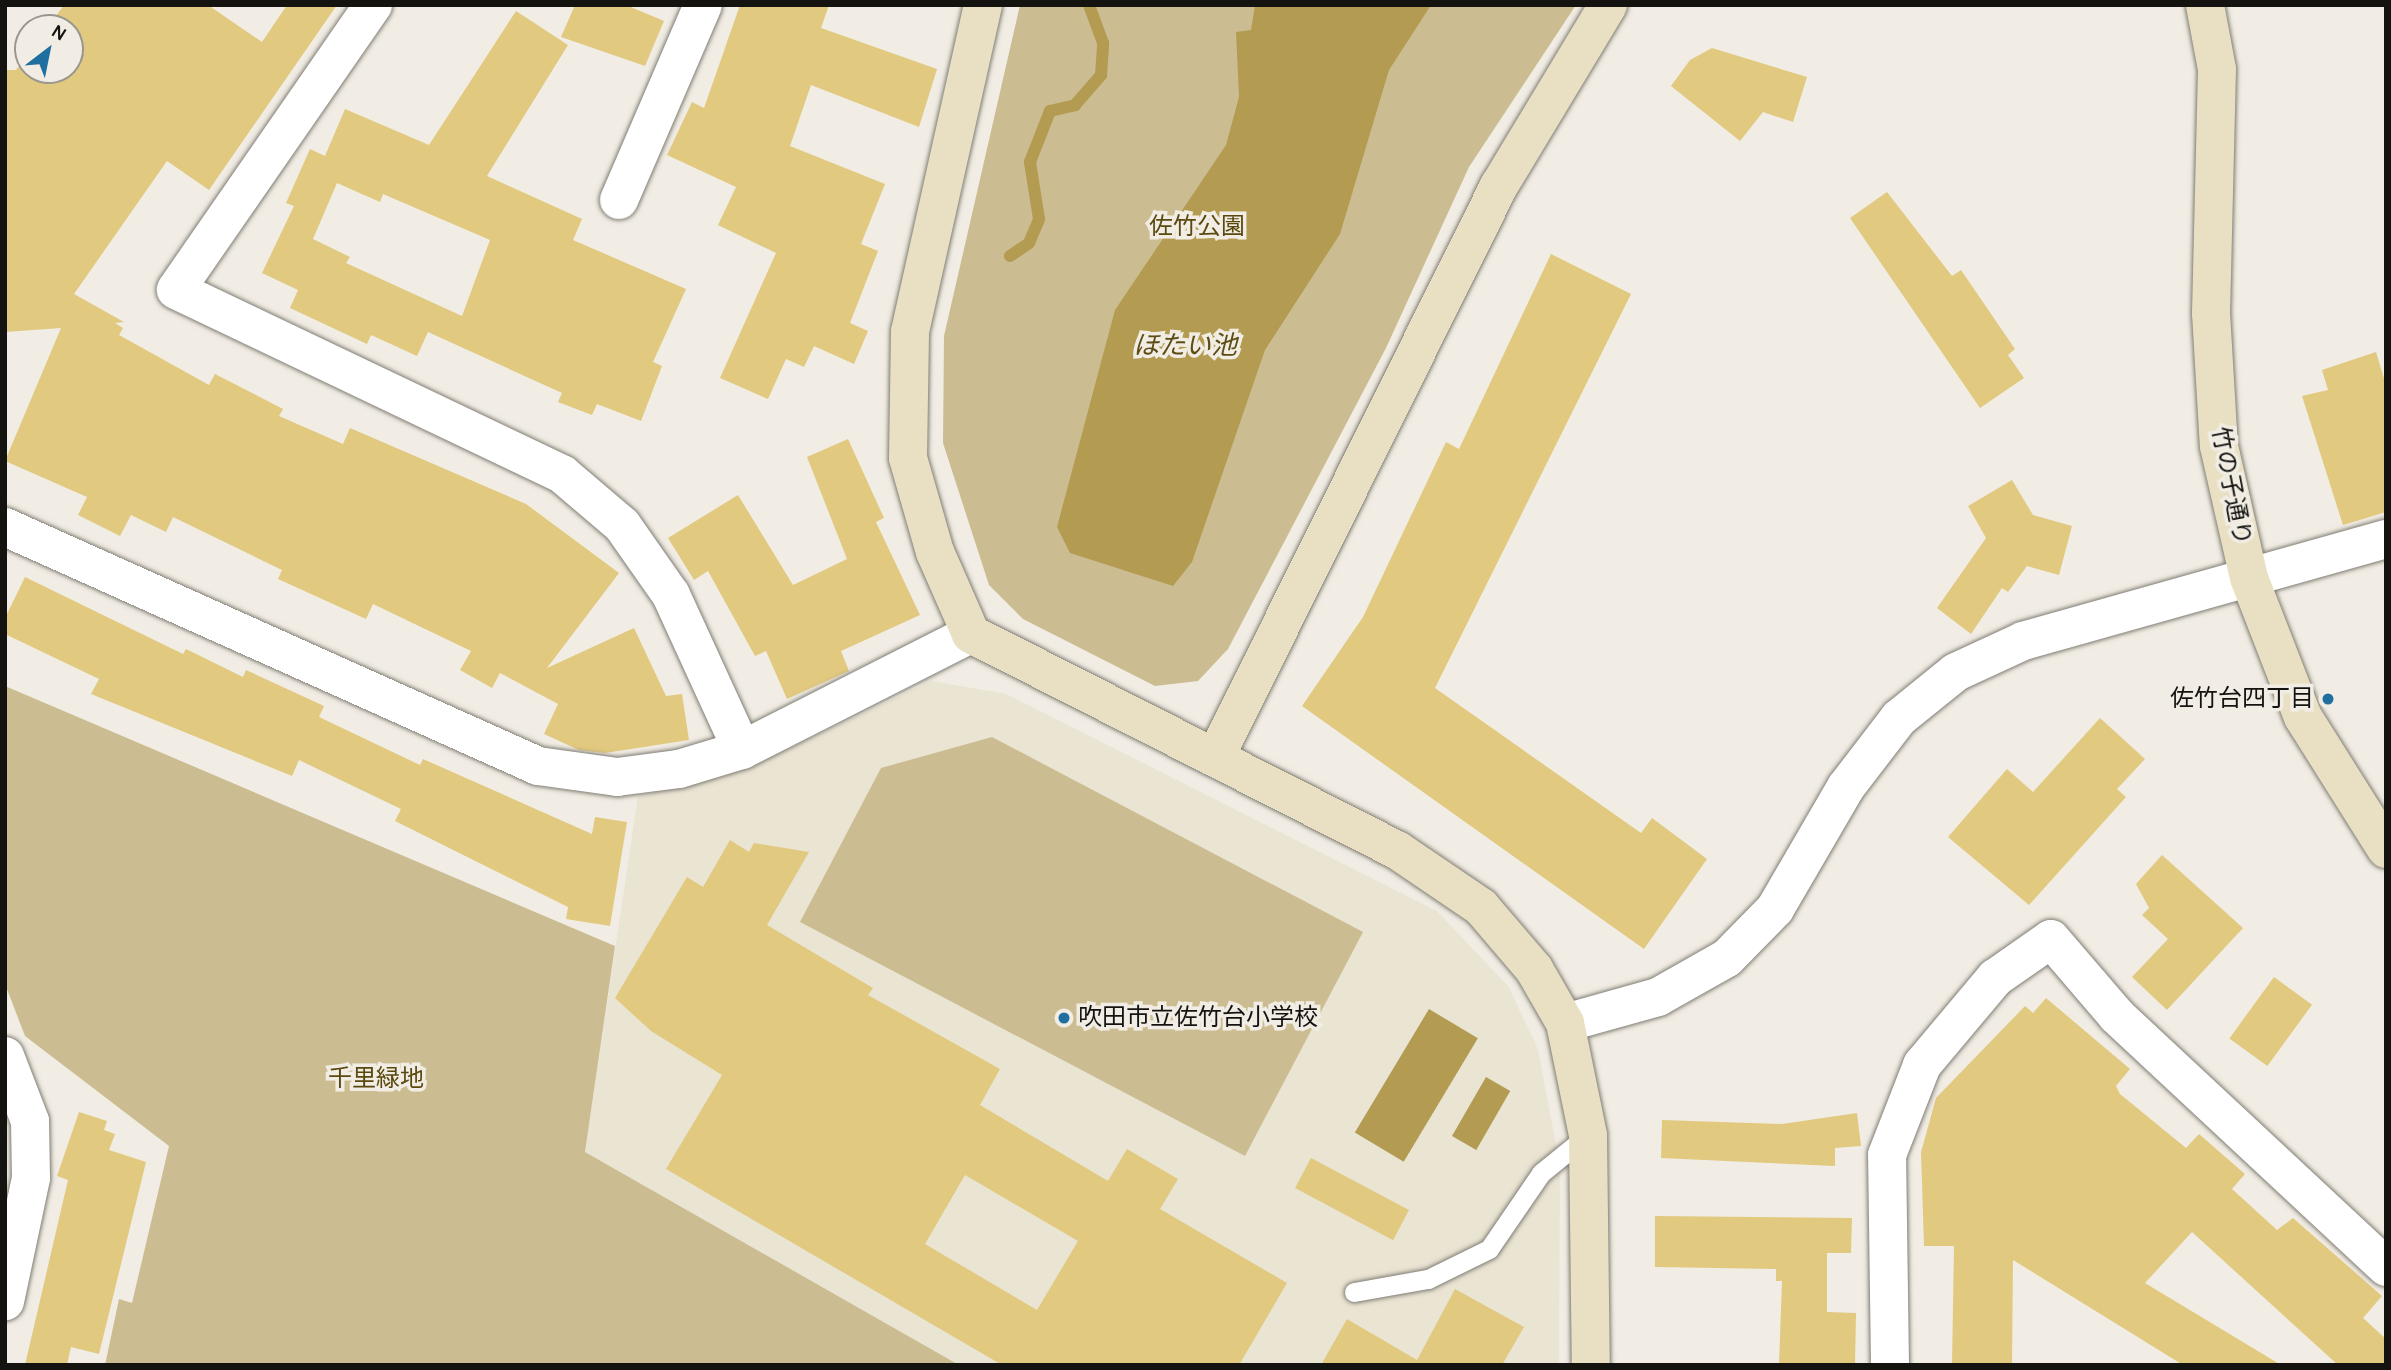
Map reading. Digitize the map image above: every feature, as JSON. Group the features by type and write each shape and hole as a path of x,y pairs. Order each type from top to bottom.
{"street":[{"path":"373,5 176,290 562,474 622,525 671,595 742,750"},
{"path":"619,200 703,5"},
{"path":"982,5 910,332 908,458 935,552 971,634 1397,850 1481,907 1534,969 1565,1023 1588,1135 1591,1365"},
{"path":"1215,758 1499,186 1608,5"},
{"name":"竹の子通り","path":"2205,5 2217,69 2211,313 2219,446 2249,578 2303,717 2386,849"},
{"path":"5,527 538,766 617,777 679,769 742,750 971,634"},
{"path":"1565,1023 1658,996 1727,958 1774,909 1846,787 1899,718 1956,672 2023,641 2386,539"},
{"path":"1890,1365 1887,1155 1922,1065 1995,978 2051,939 2117,1016 2386,1268"},
{"path":"5,1056 30,1121 31,1178 5,1301"}],"lane":[{"path":"1354,1292 1428,1279 1489,1249 1541,1173 1588,1135"}],"shaded area":[{"name":"吹田市立佐竹台小学校","path":"932,681 1006,694 1437,911 1508,986 1538,1049 1560,1167 1559,1365 959,1365 585,1152 638,796 752,766"}],"green space":[{"name":"佐竹公園","path":"1020,5 1576,5 1469,167 1386,348 1228,649 1198,681 1155,686 1023,619 989,585 943,443 944,336"},
{"name":"千里緑地","path":"5,686 615,946 585,1152 959,1365 105,1365 119,1299 132,1303 169,1146 25,1036 5,984"},
{"path":"992,737 1363,932 1245,1156 800,922 881,768"}],"water":[{"name":"ほたい池","path":"1255,5 1431,5 1389,70 1340,234 1265,350 1192,562 1173,586 1070,553 1057,527 1115,310 1226,145 1239,97 1236,32 1251,30"},
{"path":"1429,1009 1478,1038 1404,1162 1355,1132"},
{"path":"1486,1077 1510,1091 1476,1150 1452,1136"}],"building":[{"path":"64,5 208,5 262,42 287,5 337,5 209,190 167,161 74,294 124,322 115,323 123,328 119,335 209,385 215,374 283,409 279,416 343,444 350,428 526,504 619,573 547,668 634,628 666,696 682,694 689,740 605,753 579,750 544,734 558,704 500,673 492,688 460,670 471,651 373,604 366,619 278,579 282,570 173,517 166,532 131,515 120,536 78,515 87,497 5,461 61,328 5,332 5,70 14,70 14,84 84,84 84,14 57,14"},
{"path":"575,5 626,5 664,21 645,66 561,37"},
{"path":"740,5 829,5 821,28 937,69 919,127 811,85 790,146 885,184 861,244 878,251 850,323 868,331 854,364 814,346 804,367 786,359 768,399 720,378 776,253 718,225 736,187 667,155 692,102 704,108"},
{"path":"516,11 568,45 487,176 582,219 573,240 686,289 653,362 662,366 641,421 597,404 592,415 558,402 562,393 428,332 417,356 371,335 367,344 290,308 298,290 262,273 294,206 286,203 310,149 325,156 345,109 429,145","holes":["337,183 380,202 383,194 490,240 462,316 346,263 350,257 313,239"]},
{"path":"1712,48 1807,77 1793,122 1763,112 1740,141 1671,86 1690,60"},
{"path":"1887,192 1952,276 1961,270 2015,349 2008,355 2024,378 1980,408 1850,218"},
{"path":"1551,254 1631,294 1435,688 1641,833 1652,818 1707,859 1644,949 1302,706 1363,617 1446,442 1459,449"},
{"path":"2376,352 2386,385 2386,512 2343,525 2302,396 2328,390 2322,370"},
{"path":"848,439 884,518 876,522 920,615 841,651 849,671 787,699 766,651 755,656 708,571 694,580 668,538 738,495 793,585 847,559 807,457"},
{"path":"2012,480 2033,515 2072,526 2059,575 2027,566 2008,592 2002,588 1971,634 1937,608 1986,538 1968,506"},
{"path":"25,577 183,654 186,649 243,677 246,670 324,706 319,717 420,765 423,759 592,834 595,817 627,822 610,926 566,919 568,907 395,821 401,809 299,760 292,776 91,694 99,679 5,634 5,618"},
{"path":"2100,718 2145,759 2117,789 2126,797 2029,905 1948,837 2007,769 2033,792"},
{"path":"730,840 749,852 754,843 809,852 767,925 873,988 868,995 1000,1069 980,1105 1108,1181 1127,1149 1178,1179 1160,1209 1287,1283 1239,1365 1002,1365 666,1169 722,1075 651,1031 615,998 687,877 703,887","holes":["965,1175 1078,1241 1037,1310 925,1244"]},
{"path":"2162,855 2243,928 2167,1010 2132,977 2168,939 2142,915 2149,908 2136,884"},
{"path":"2274,977 2312,1005 2267,1066 2229,1038"},
{"path":"2046,998 2130,1069 2116,1086 2120,1094 2186,1148 2199,1134 2245,1174 2232,1189 2277,1230 2293,1218 2382,1296 2363,1318 2386,1339 2386,1365 2338,1365 2192,1232 2145,1283 2281,1365 2183,1365 2013,1260 2012,1365 1952,1365 1954,1246 1924,1246 1921,1152 1936,1098 2025,1006 2033,1013"},
{"path":"79,1112 107,1121 104,1130 115,1134 109,1150 146,1162 99,1354 71,1347 67,1365 25,1365 68,1180 57,1176"},
{"path":"1857,1113 1861,1146 1835,1148 1835,1166 1661,1158 1662,1120 1782,1124"},
{"path":"1311,1158 1409,1210 1393,1240 1295,1188"},
{"path":"1655,1216 1852,1218 1851,1253 1827,1253 1827,1312 1856,1313 1855,1365 1779,1365 1782,1281 1776,1281 1776,1269 1655,1267"},
{"path":"1455,1289 1524,1327 1502,1365 1321,1365 1347,1319 1417,1360"}],"waterway":[{"path":"1010,256 1029,243 1039,219 1030,162 1050,111 1075,105 1101,75 1103,43 1089,5"}],"place":[{"name":"佐竹台四丁目","path":"2328,699"},
{"name":"吹田市立佐竹台小学校","path":"1064,1018"}]}
